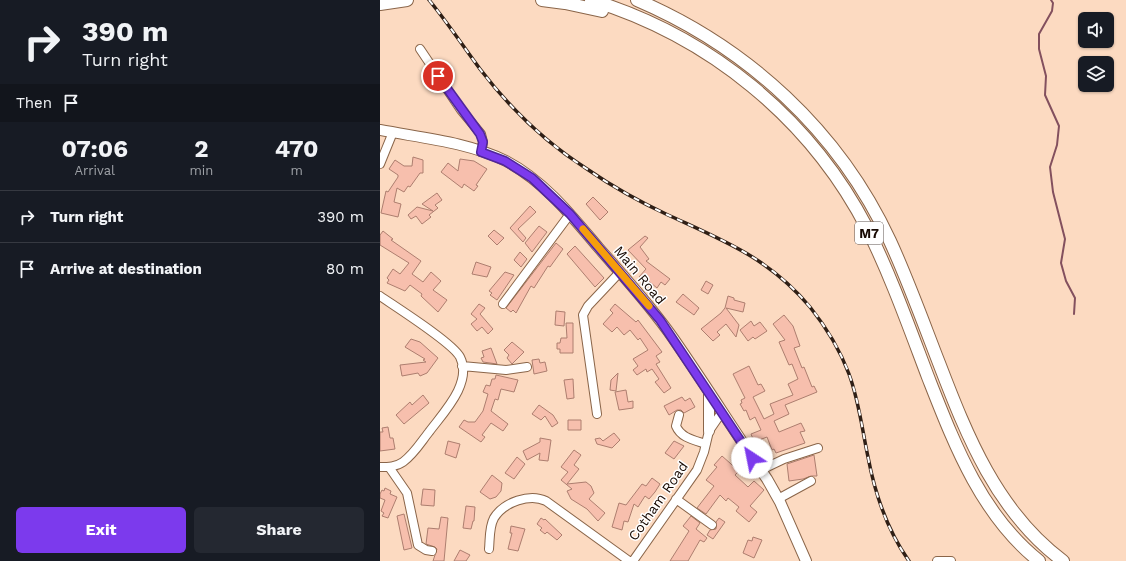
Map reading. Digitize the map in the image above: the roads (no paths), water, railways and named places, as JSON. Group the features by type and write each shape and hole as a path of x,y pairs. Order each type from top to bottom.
{"highway":[{"path":"380,4 407,0"},
{"path":"542,0 596,9 679,36"},
{"name":"M7","path":"591,0 636,16 679,36 711,56 768,100 818,154 851,199 867,228 889,278 958,450 976,485 993,512 1014,537 1039,561"},
{"name":"M7","path":"637,0 682,21 728,49 751,66 798,108 820,132 848,169 872,207 890,241 961,421 987,473 1012,511 1028,529 1063,561"}],"main road":[{"name":"Main Road","path":"380,130 436,140 481,152 505,161 532,178 570,214 660,320 761,470 778,498 806,561"},
{"path":"709,393 709,431"}],"street":[{"path":"420,49 461,110 480,134 483,142 481,152"},
{"path":"380,164 393,132"},
{"path":"503,304 570,214"},
{"path":"596,414 583,315 588,306 620,272"},
{"path":"380,296 453,348 459,355 462,366 461,382 452,402 410,456 398,465 380,467"},
{"path":"462,366 506,370 527,367"},
{"name":"Cotham Road","path":"633,561 697,470 709,431 722,412"},
{"path":"679,415 676,426 681,434 706,444"},
{"path":"761,470 784,459 818,448"},
{"path":"389,467 407,493 418,545 426,550 432,551"},
{"path":"778,498 811,481"},
{"path":"489,549 491,525 498,514 506,507 533,496 546,501 629,561"},
{"path":"676,499 712,525"},
{"path":"937,561 951,561"}],"waterway":[{"path":"1051,0 1053,3 1052,11 1039,34 1039,49 1046,76 1045,95 1059,126 1057,145 1050,167 1053,192 1065,239 1061,263 1066,281 1075,298 1074,314"}],"railway":[{"path":"429,0 449,25 480,69 503,97 529,124 557,148 597,176 627,194 745,252 778,276 810,307 832,339 849,374 858,405 878,498 894,537 909,561"}]}
